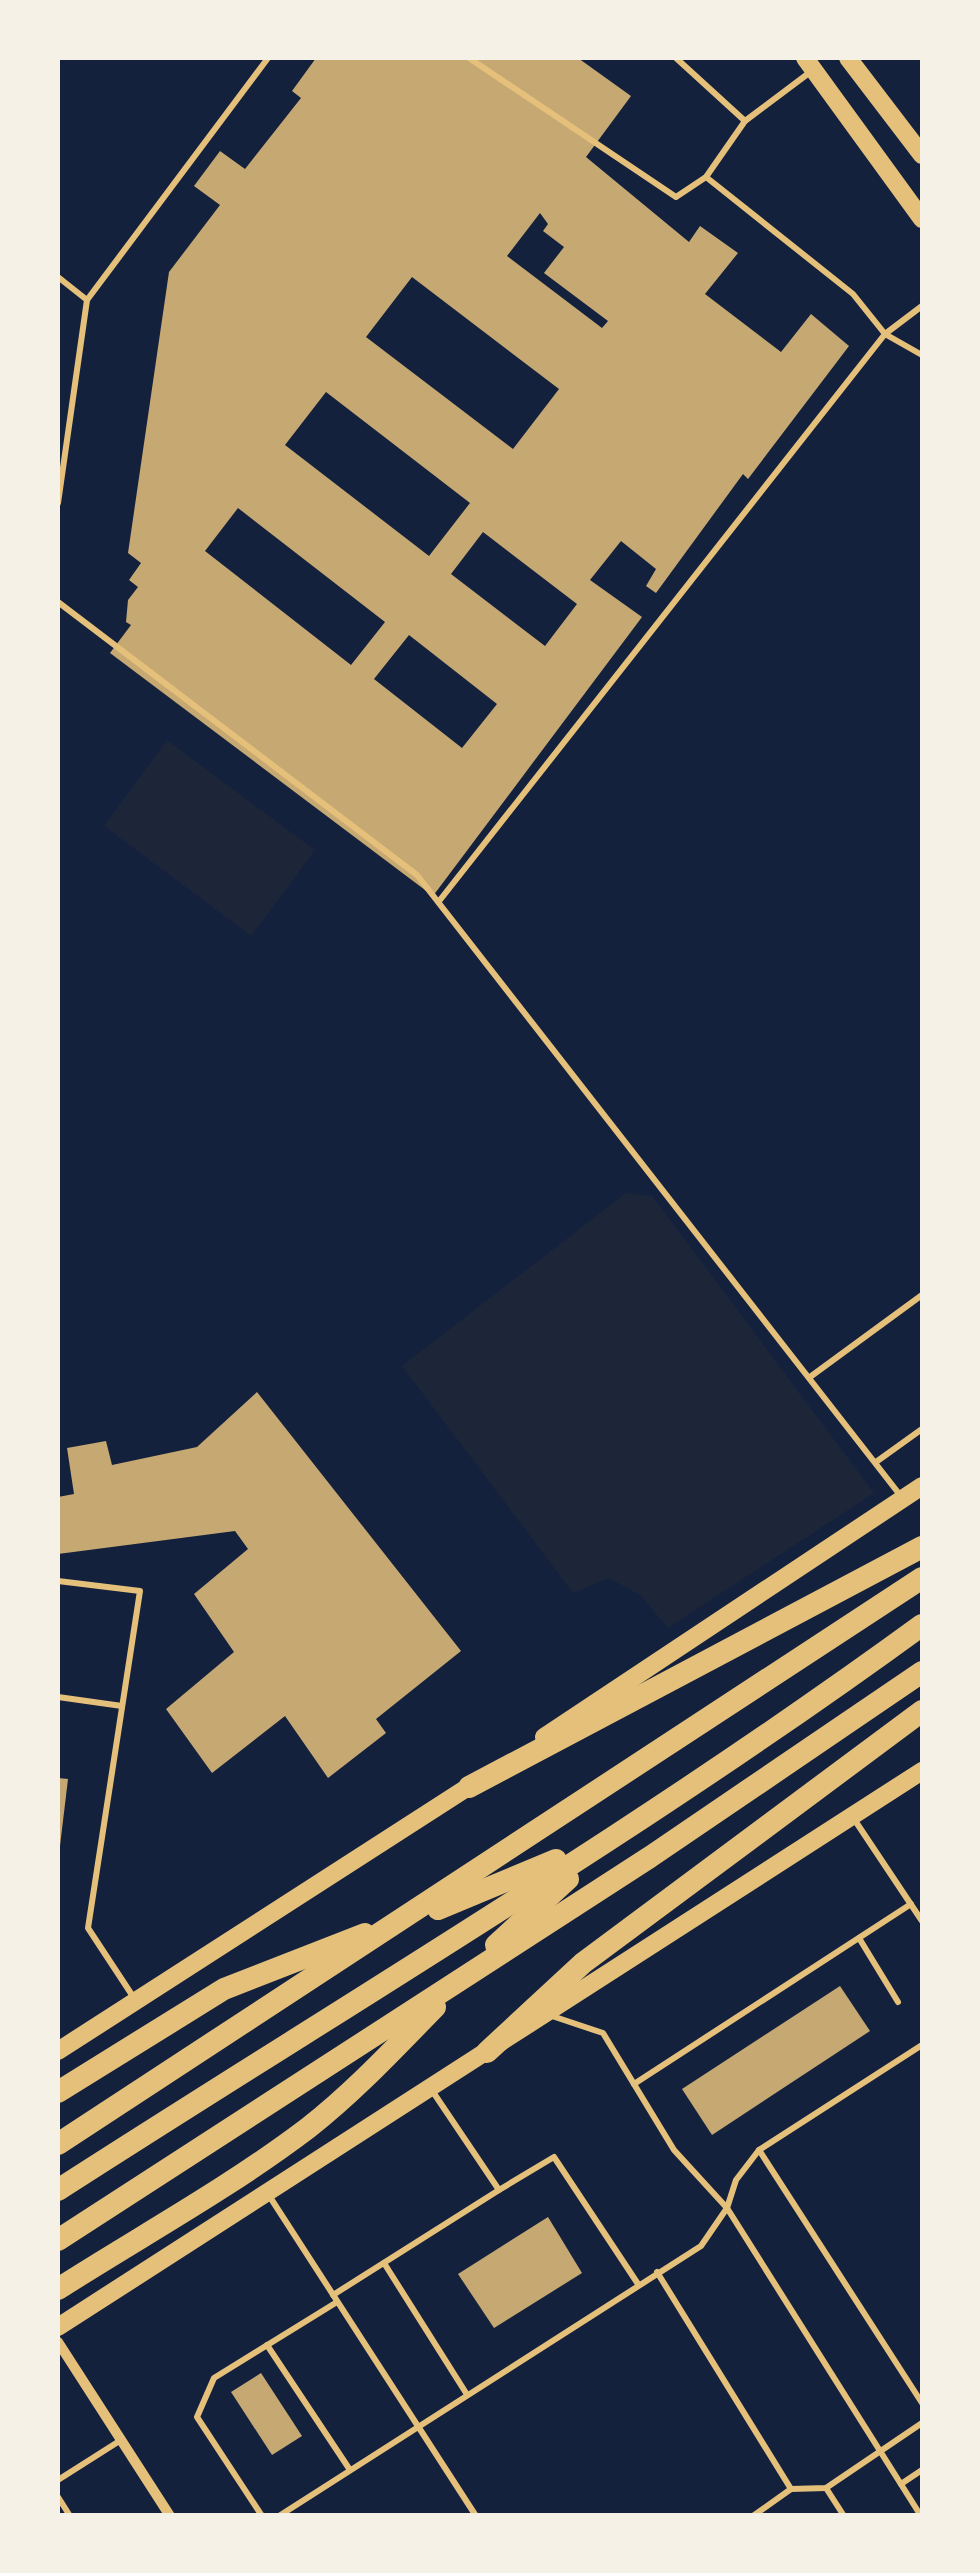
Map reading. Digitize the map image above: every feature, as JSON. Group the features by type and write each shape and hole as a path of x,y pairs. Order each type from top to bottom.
{"highway":[{"path":"469,1787 922,1546"},
{"path":"58,2144 922,1578"},
{"path":"58,2190 628,1828 820,1700 922,1625"},
{"path":"58,2240 650,1858 922,1672"},
{"path":"487,2052 583,1962 922,1711"},
{"path":"58,2092 224,1989 296,1958 475,1896 628,1828"},
{"path":"58,2289 309,2127 368,2076 514,1927 628,1828"}],"main road":[{"path":"848,58 922,155"},
{"path":"816,61 922,219"},
{"path":"58,2051 469,1787 922,1486"},
{"path":"58,2327 922,1771"}],"street":[{"path":"58,2342 170,2516"}],"lane":[{"path":"58,503 88,300 268,58"},
{"path":"469,58 676,197 706,177 745,121 816,61"},
{"path":"676,58 745,121"},
{"path":"706,177 853,294 885,334 922,355"},
{"path":"58,277 88,300"},
{"path":"440,900 885,334 922,306"},
{"path":"58,602 418,874 904,1500"},
{"path":"810,1377 922,1295"},
{"path":"876,1462 922,1429"},
{"path":"58,1581 140,1591 88,1928 134,2000"},
{"path":"58,1697 122,1706"},
{"path":"853,1818 922,1920"},
{"path":"634,2084 911,1904"},
{"path":"858,1938 898,2002"},
{"path":"548,2015 598,2029 674,2150 727,2208 921,2516"},
{"path":"279,2516 700,2246 727,2208 736,2180 759,2150 922,2045"},
{"path":"430,2088 498,2190"},
{"path":"759,2150 922,2403"},
{"path":"262,2516 198,2416 214,2378 498,2190 554,2157 638,2284"},
{"path":"268,2192 476,2516"},
{"path":"384,2263 466,2393"},
{"path":"657,2272 791,2489"},
{"path":"267,2346 350,2470"},
{"path":"752,2516 791,2489 826,2488 922,2423"},
{"path":"58,2480 121,2440"},
{"path":"901,2484 922,2470"},
{"path":"826,2488 844,2516"},
{"path":"58,2497 70,2516"}],"shaded area":[{"path":"167,740 315,850 251,936 104,826"},
{"path":"626,1193 652,1196 874,1493 668,1628 641,1596 609,1578 573,1593 402,1366"}],"building":[{"path":"316,58 578,58 631,96 586,157 689,242 700,226 738,253 705,294 781,352 811,314 849,346 748,479 743,474 656,593 646,586 656,569 621,541 590,580 642,617 433,896 110,653 131,625 126,622 128,600 138,587 129,580 141,563 128,553 169,272 220,205 194,186 220,151 245,169 301,98 292,91","holes":["540,213 548,224 543,231 564,247 544,273 608,321 602,328 507,256","412,277 559,389 513,449 366,337","326,392 470,503 429,556 285,445","238,508 385,622 351,665 205,551","483,532 577,604 545,646 451,574","409,635 497,704 462,748 374,679"]},
{"path":"257,1392 461,1651 376,1719 386,1733 328,1778 285,1716 212,1773 166,1709 234,1652 194,1594 248,1549 235,1531 58,1554 58,1497 74,1494 67,1448 106,1441 112,1465 197,1447"},
{"path":"58,1778 68,1779 60,1846 58,1846"},
{"path":"840,1986 870,2031 712,2135 682,2089"},
{"path":"548,2217 582,2273 494,2328 458,2274"},
{"path":"261,2373 302,2436 272,2455 231,2392"}]}
